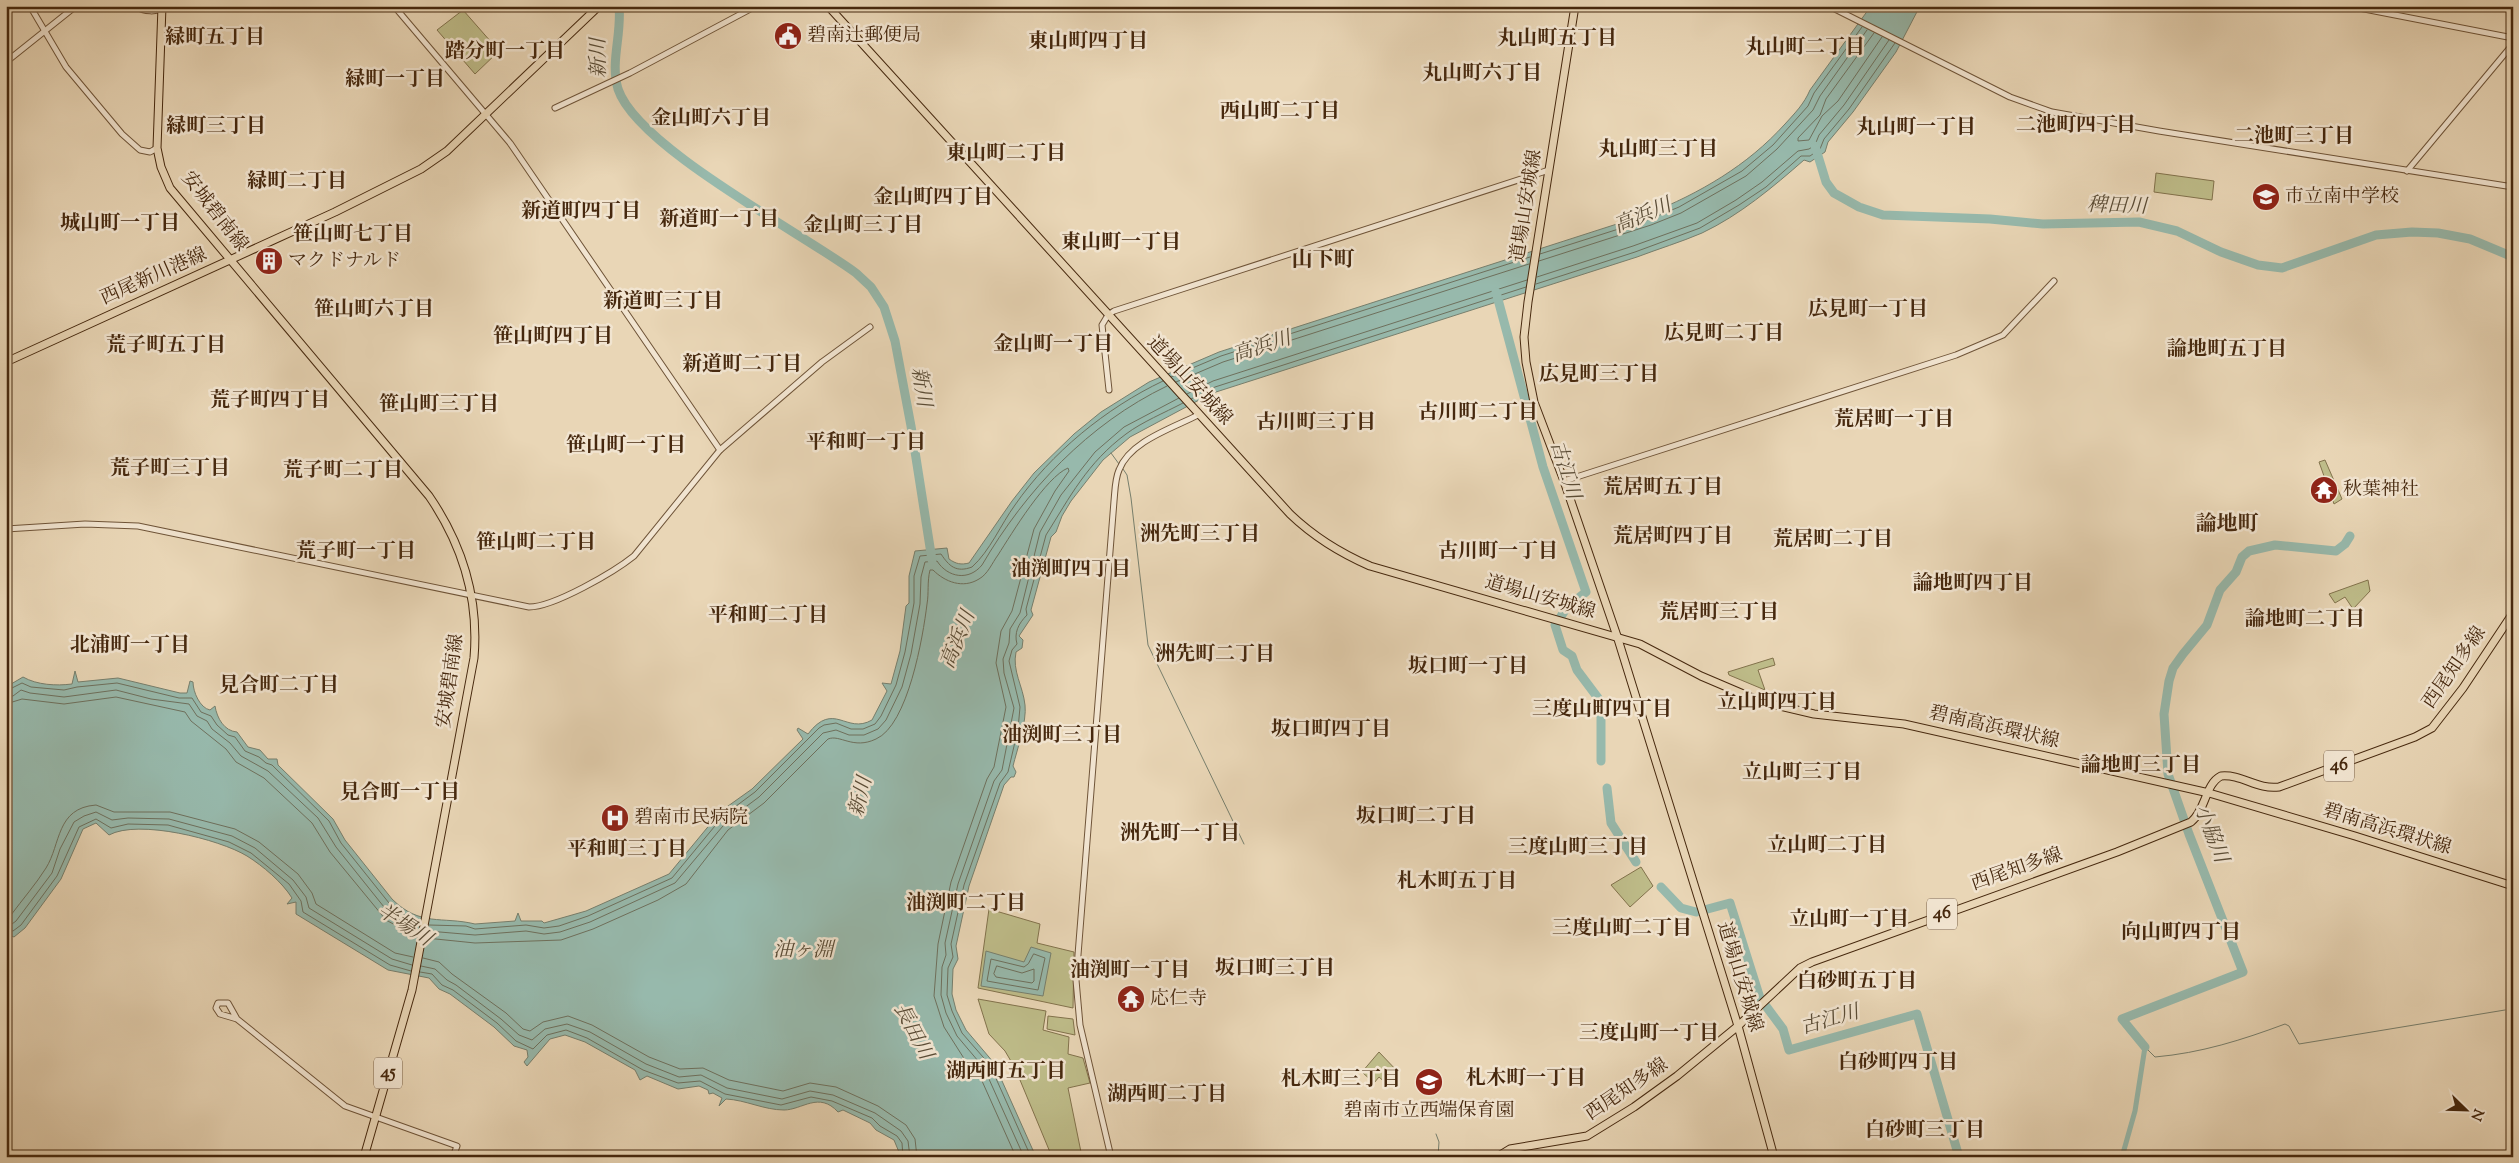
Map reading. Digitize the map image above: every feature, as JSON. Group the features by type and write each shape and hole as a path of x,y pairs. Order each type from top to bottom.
{"main road":[{"name":"西尾新川港線","path":"6,362 335,212 421,169 447,151 599,6"},
{"name":"道場山安城線","path":"828,6 1155,368 1307,530 1343,554 1387,571 1618,636"},
{"name":"道場山安城線","path":"1575,6 1528,302 1524,337 1526,362 1534,402 1564,481 1618,636 1738,1026 1774,1157"},
{"name":"安城碧南線","path":"163,7 157,148 161,167 170,188 428,496 452,533 463,561 472,595 476,641 474,658 428,913 412,990 364,1157"},
{"name":"西尾知多線","path":"1497,1157 1510,1149 1577,1140 1587,1136 1634,1107 1677,1076 1750,1016 1800,968 1812,962 2117,852 2191,822 2199,814 2217,778 2225,775 2237,777 2262,788 2279,787 2415,737 2432,728 2513,613"},
{"name":"碧南高浜環状線","path":"1618,636 1660,653 1720,685 1762,702 1788,709 1904,724 2209,793 2355,836 2513,886"}],"street":[{"path":"30,6 66,67 122,134 140,150 150,152 157,148"},
{"path":"6,62 76,6"},
{"path":"135,6 143,11 163,7"},
{"path":"394,6 510,143 648,348 720,450"},
{"path":"556,108 630,73 756,6"},
{"path":"1829,6 2010,96 2052,112 2513,187"},
{"path":"2349,6 2513,38"},
{"path":"2407,171 2513,44"},
{"path":"1109,390 1102,325 1108,315 1114,311 1549,170"},
{"path":"1564,481 1996,340 2012,328 2054,281"},
{"path":"6,529 85,524 138,526 529,607 545,606 621,566 634,556 720,450 822,362 870,327"},
{"path":"1111,1157 1080,1025 1076,980 1114,501 1118,472 1127,456 1136,447 1196,412"},
{"path":"237,1019 336,1100 375,1118 457,1146 453,1157"}],"shaded area":[{"path":"463,10 499,51 475,74 437,30"},
{"path":"2156,173 2214,181 2212,200 2154,192"},
{"path":"2325,460 2342,499 2334,504 2319,462"},
{"path":"2368,580 2370,591 2353,609 2345,597 2335,603 2329,594"},
{"path":"1773,658 1775,665 1758,670 1765,690 1729,675 1728,672"},
{"path":"1641,867 1653,886 1630,907 1611,885"},
{"path":"989,909 1040,924 1037,943 1074,952 1073,1008 978,988"},
{"path":"978,999 1046,1011 1043,1030 1069,1037 1068,1054 1083,1058 1090,1083 1068,1088 1082,1157 1052,1157 1015,1068 1005,1051 989,1034"},
{"path":"1048,1016 1073,1019 1075,1035 1047,1029"},
{"path":"1379,1052 1399,1073 1387,1084 1379,1077 1374,1083 1362,1072"}],"water":[{"name":"油ヶ淵","path":"1871,6 1920,6 1896,52 1853,112 1828,142 1825,152 1810,162 1804,160 1730,218 1702,233 1637,257 1216,392 1130,437 1103,460 1071,501 1062,516 1056,532 1051,537 1031,610 1033,615 1019,636 1023,640 1022,648 1016,652 1015,666 1024,698 1025,712 1013,766 1016,772 1014,777 1011,777 1004,785 969,886 956,946 958,959 953,969 952,994 956,1010 966,1030 994,1063 1036,1157 901,1157 894,1140 876,1130 870,1123 843,1110 838,1112 824,1103 811,1103 784,1110 726,1099 719,1106 722,1098 713,1093 709,1094 708,1090 699,1086 678,1089 647,1076 640,1080 635,1070 585,1042 565,1035 550,1039 527,1066 524,1062 528,1057 527,1050 514,1046 494,1027 450,994 439,989 429,978 388,970 296,914 296,902 287,904 292,898 288,892 272,875 253,860 218,843 178,833 139,829 109,835 96,823 83,829 61,879 25,928 14,937 6,934 6,687 23,677 34,682 47,684 72,684 75,671 78,682 118,678 180,693 187,693 190,681 193,682 194,690 200,703 210,710 215,706 217,715 222,723 228,729 237,732 248,747 260,750 268,759 277,759 278,765 333,819 345,840 392,899 412,914 432,919 475,924 515,921 518,913 521,921 542,921 544,923 586,911 669,874 721,811 752,789 803,739 797,730 798,728 808,734 817,724 825,720 833,719 863,724 872,720 887,691 882,683 891,684 900,651 906,606 909,603 909,576 915,551 947,548 949,559 959,564 969,563 1034,473 1074,434 1101,412 1149,382 1219,352 1648,214 1686,197 1739,165 1755,153 1785,124 1802,104 1810,90"},
{"path":"1031,947 1051,953 1043,996 981,986 986,951 1024,962"}],"waterway":[{"name":"新川","path":"619,6 616,79 618,89 631,112 656,137 687,162 856,273 871,287 884,307 895,341 911,426 932,560"},
{"name":"稗田川","path":"1815,146 1826,182 1834,193 1859,207 1883,215 1990,219 2043,224 2139,222 2177,231 2221,252 2258,265 2282,268 2376,235 2412,232 2438,233 2470,239 2513,257"},
{"name":"古江川","path":"1496,292 1543,467 1586,592 1567,607 1560,618"},
{"path":"1111,453 1119,464"},
{"path":"1123,469 1127,475 1131,498 1148,645 1244,844"},
{"name":"小脇川","path":"2145,1047 2122,1019 2243,972 2189,834 2168,774 2164,714 2173,668 2207,625 2220,590 2236,572 2242,557 2249,551 2275,545 2336,551 2345,544 2350,536"},
{"name":"古江川","path":"1555,625 1563,650 1572,656 1577,670 1598,698 1601,708 1601,761"},
{"name":"古江川","path":"1607,788 1611,823 1636,862"},
{"name":"古江川","path":"1661,887 1681,908 1696,912"},
{"name":"古江川","path":"1704,910 1730,903 1760,998 1783,1029 1789,1050 1917,1014 1959,1157"},
{"path":"2145,1047 2155,1057 2172,1055 2205,1049 2285,1024 2289,1026 2299,1044 2505,1010"},
{"path":"2122,1157 2135,1111 2145,1047"},
{"path":"1436,1134 1439,1142 1438,1157"}],"place":[{"name":"碧南辻郵便局","path":"788,36"},
{"name":"市立南中学校","path":"2266,197"},
{"name":"マクドナルド","path":"269,261"},
{"name":"秋葉神社","path":"2324,490"},
{"name":"碧南市民病院","path":"615,818"},
{"name":"応仁寺","path":"1131,999"},
{"name":"碧南市立西端保育園","path":"1429,1082"}],"district":[{"name":"緑町五丁目","path":"215,38"},
{"name":"丸山町五丁目","path":"1557,39"},
{"name":"東山町四丁目","path":"1088,42"},
{"name":"丸山町二丁目","path":"1805,48"},
{"name":"踏分町一丁目","path":"505,52"},
{"name":"丸山町六丁目","path":"1482,74"},
{"name":"緑町一丁目","path":"395,80"},
{"name":"西山町二丁目","path":"1280,112"},
{"name":"金山町六丁目","path":"711,119"},
{"name":"二池町四丁目","path":"2076,126"},
{"name":"緑町三丁目","path":"216,127"},
{"name":"丸山町一丁目","path":"1916,128"},
{"name":"二池町三丁目","path":"2294,137"},
{"name":"丸山町三丁目","path":"1658,150"},
{"name":"東山町二丁目","path":"1006,154"},
{"name":"緑町二丁目","path":"297,182"},
{"name":"金山町四丁目","path":"933,198"},
{"name":"新道町四丁目","path":"581,212"},
{"name":"新道町一丁目","path":"719,220"},
{"name":"城山町一丁目","path":"120,224"},
{"name":"金山町三丁目","path":"863,226"},
{"name":"笹山町七丁目","path":"353,235"},
{"name":"東山町一丁目","path":"1121,243"},
{"name":"山下町","path":"1323,261"},
{"name":"新道町三丁目","path":"663,302"},
{"name":"笹山町六丁目","path":"374,310"},
{"name":"広見町一丁目","path":"1868,310"},
{"name":"広見町二丁目","path":"1724,334"},
{"name":"笹山町四丁目","path":"553,337"},
{"name":"金山町一丁目","path":"1053,345"},
{"name":"荒子町五丁目","path":"166,346"},
{"name":"論地町五丁目","path":"2227,350"},
{"name":"新道町二丁目","path":"742,365"},
{"name":"広見町三丁目","path":"1599,375"},
{"name":"荒子町四丁目","path":"270,401"},
{"name":"笹山町三丁目","path":"439,405"},
{"name":"古川町二丁目","path":"1478,413"},
{"name":"荒居町一丁目","path":"1894,420"},
{"name":"古川町三丁目","path":"1316,423"},
{"name":"平和町一丁目","path":"866,443"},
{"name":"笹山町一丁目","path":"626,446"},
{"name":"荒子町三丁目","path":"170,469"},
{"name":"荒子町二丁目","path":"343,471"},
{"name":"荒居町五丁目","path":"1663,488"},
{"name":"論地町","path":"2227,525"},
{"name":"洲先町三丁目","path":"1200,535"},
{"name":"荒居町四丁目","path":"1673,537"},
{"name":"荒居町二丁目","path":"1833,540"},
{"name":"笹山町二丁目","path":"536,543"},
{"name":"荒子町一丁目","path":"356,552"},
{"name":"古川町一丁目","path":"1498,552"},
{"name":"油渕町四丁目","path":"1071,570"},
{"name":"論地町四丁目","path":"1973,584"},
{"name":"荒居町三丁目","path":"1719,613"},
{"name":"平和町二丁目","path":"768,616"},
{"name":"論地町二丁目","path":"2305,620"},
{"name":"北浦町一丁目","path":"130,646"},
{"name":"洲先町二丁目","path":"1215,655"},
{"name":"坂口町一丁目","path":"1468,667"},
{"name":"見合町二丁目","path":"279,686"},
{"name":"立山町四丁目","path":"1777,703"},
{"name":"三度山町四丁目","path":"1602,710"},
{"name":"坂口町四丁目","path":"1331,730"},
{"name":"油渕町三丁目","path":"1062,736"},
{"name":"論地町三丁目","path":"2141,766"},
{"name":"立山町三丁目","path":"1802,773"},
{"name":"見合町一丁目","path":"400,793"},
{"name":"坂口町二丁目","path":"1416,817"},
{"name":"洲先町一丁目","path":"1180,834"},
{"name":"立山町二丁目","path":"1827,846"},
{"name":"三度山町三丁目","path":"1578,848"},
{"name":"平和町三丁目","path":"627,850"},
{"name":"札木町五丁目","path":"1457,882"},
{"name":"油渕町二丁目","path":"966,904"},
{"name":"立山町一丁目","path":"1849,920"},
{"name":"三度山町二丁目","path":"1622,929"},
{"name":"向山町四丁目","path":"2181,933"},
{"name":"坂口町三丁目","path":"1275,969"},
{"name":"油渕町一丁目","path":"1130,971"},
{"name":"白砂町五丁目","path":"1857,982"},
{"name":"三度山町一丁目","path":"1649,1034"},
{"name":"白砂町四丁目","path":"1898,1063"},
{"name":"湖西町五丁目","path":"1006,1072"},
{"name":"札木町一丁目","path":"1526,1079"},
{"name":"札木町三丁目","path":"1341,1080"},
{"name":"湖西町二丁目","path":"1167,1095"},
{"name":"白砂町三丁目","path":"1925,1131"}],"water label":[{"name":"高浜川","path":"1643,217"},
{"name":"高浜川","path":"1262,348"},
{"name":"高浜川","path":"959,640"},
{"name":"半場川","path":"404,926"},
{"name":"長田川","path":"912,1032"}]}
